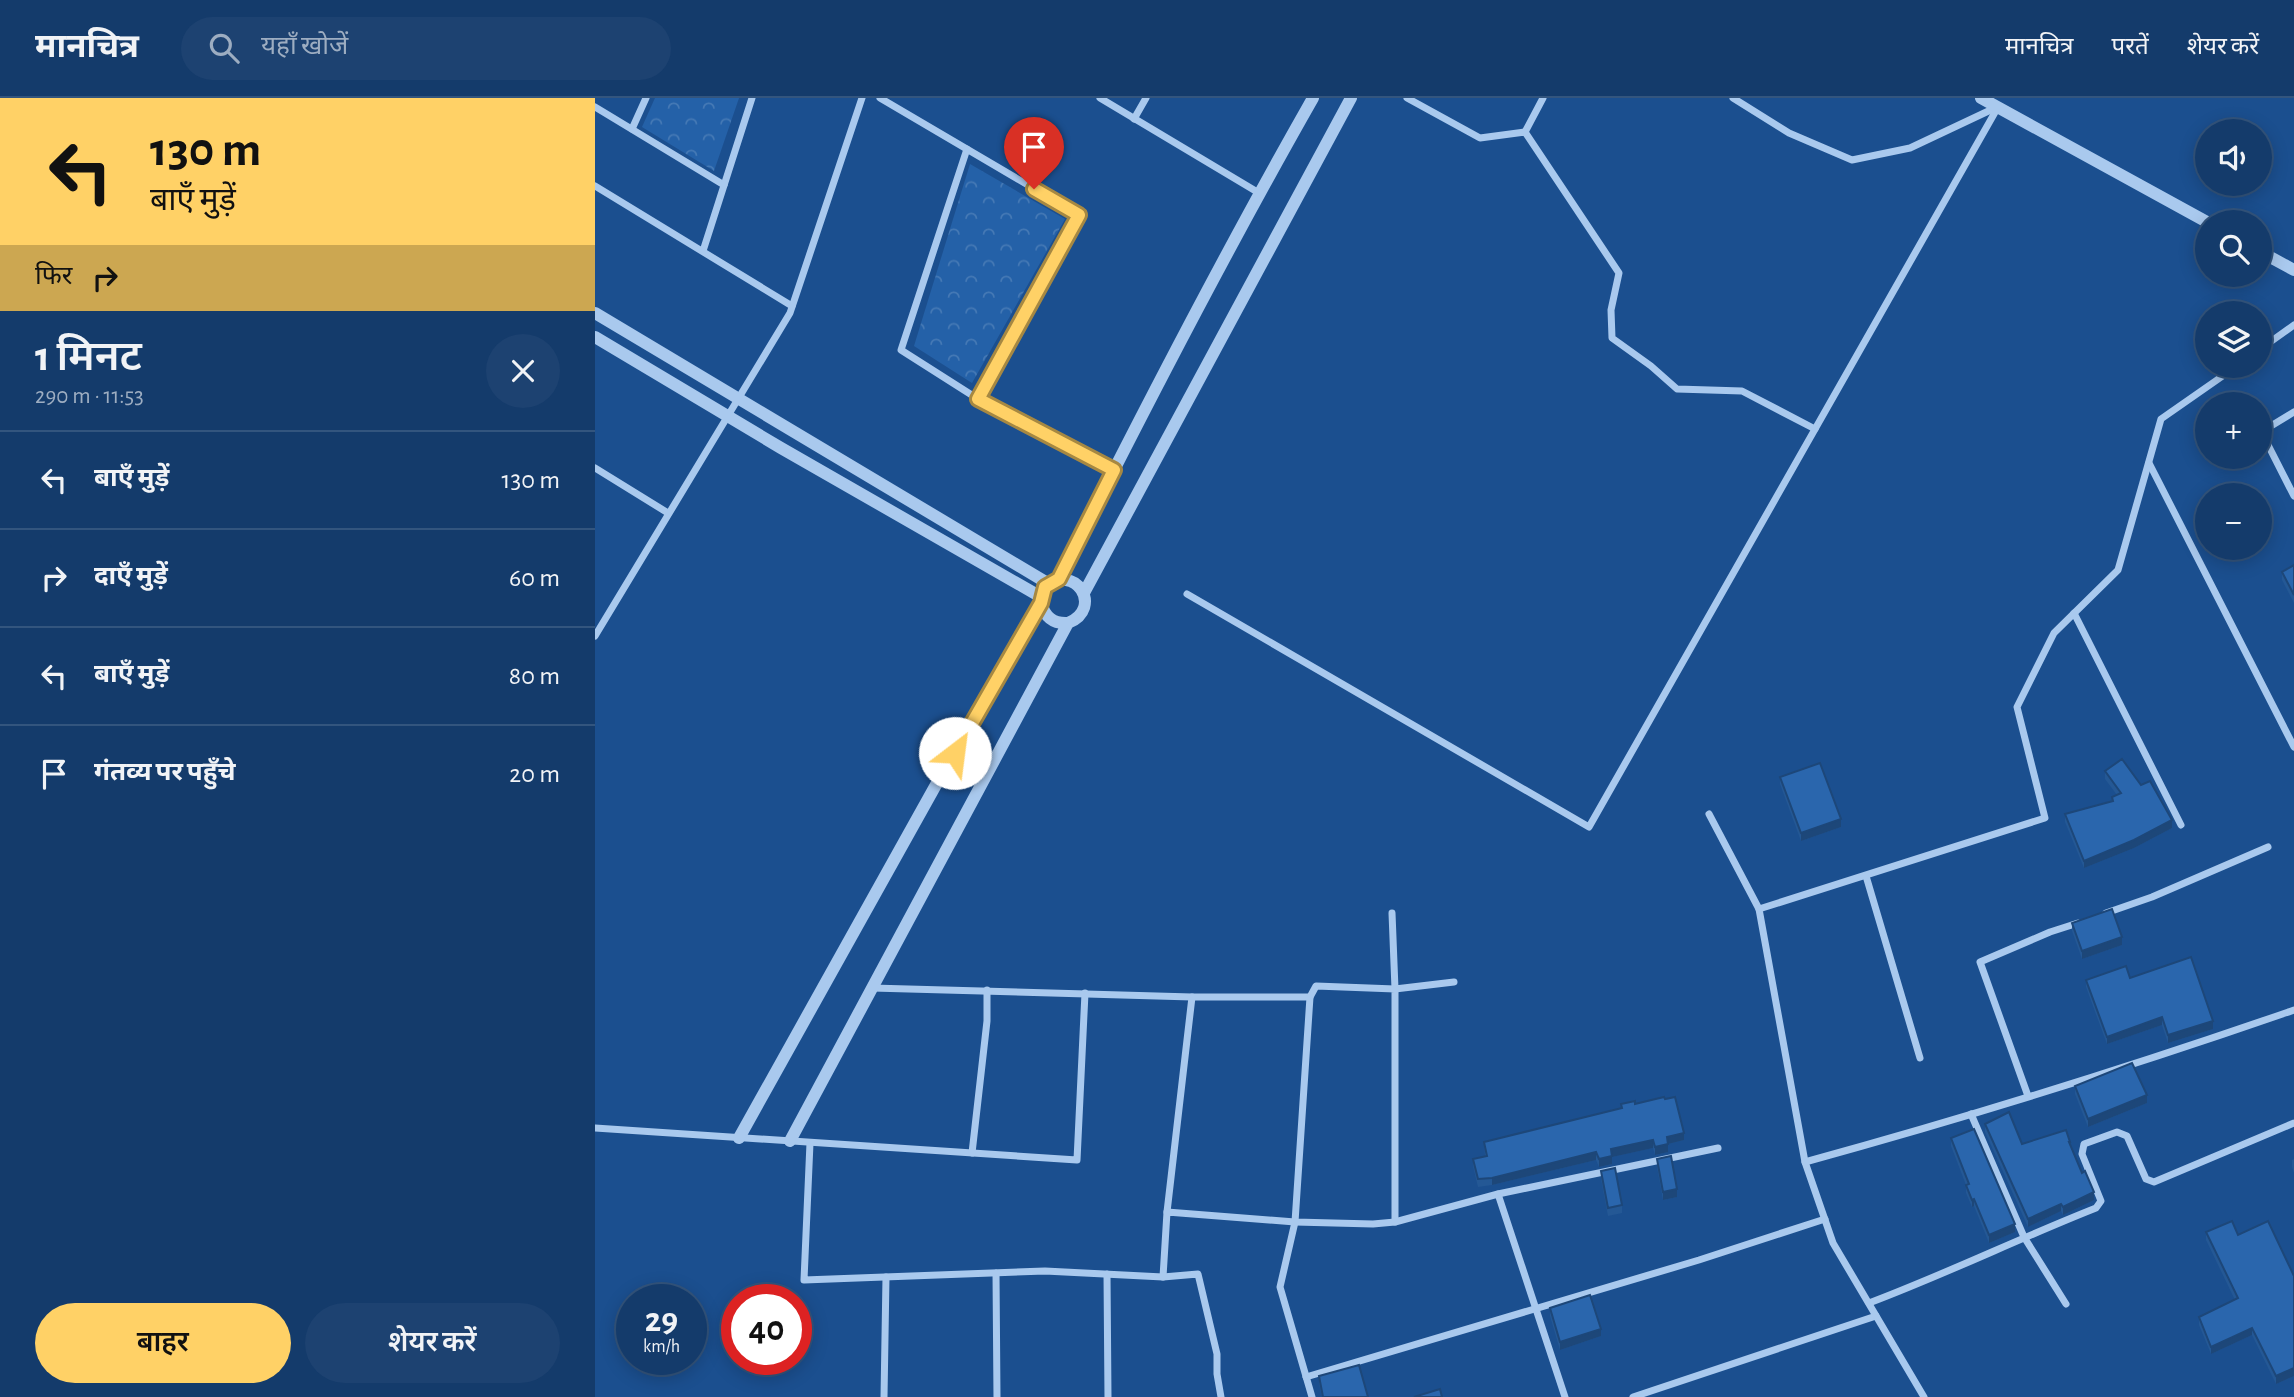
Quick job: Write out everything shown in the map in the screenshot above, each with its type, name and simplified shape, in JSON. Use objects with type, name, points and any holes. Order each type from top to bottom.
[{"type":"street","points":[[632,129],[646,98]]},
{"type":"street","points":[[703,251],[752,98]]},
{"type":"street","points":[[595,636],[792,306],[862,98]]},
{"type":"street","points":[[880,98],[1079,215],[978,399]]},
{"type":"street","points":[[1100,98],[1259,193]]},
{"type":"street","points":[[1135,118],[1146,98]]},
{"type":"street","points":[[739,1138],[942,774],[1041,600],[1054,582],[1259,193],[1313,98]]},
{"type":"street","points":[[595,337],[1041,600],[1047,617],[1060,623],[1068,623],[1075,620],[1084,608],[1084,593],[1351,98]]},
{"type":"street","points":[[1407,98],[1480,138],[1525,132]]},
{"type":"street","points":[[1525,132],[1543,98]]},
{"type":"street","points":[[1733,98],[1789,133],[1852,160],[1910,148],[1998,107]]},
{"type":"street","points":[[1982,98],[2195,215]]},
{"type":"street","points":[[595,107],[724,185]]},
{"type":"street","points":[[1187,594],[1589,827],[1998,107]]},
{"type":"street","points":[[1525,132],[1619,273],[1611,310],[1612,338],[1677,389],[1742,391],[1815,429]]},
{"type":"street","points":[[967,149],[901,350],[978,399],[1114,470]]},
{"type":"street","points":[[595,186],[792,306]]},
{"type":"street","points":[[2272,258],[2294,270]]},
{"type":"street","points":[[595,313],[737,399],[1054,582],[1074,582],[1084,593]]},
{"type":"street","points":[[2272,341],[2294,325]]},
{"type":"street","points":[[1759,909],[2045,818],[2017,707],[2054,633],[2118,570],[2161,419],[2220,378]]},
{"type":"street","points":[[2294,412],[2266,429],[2264,437],[2294,496]]},
{"type":"street","points":[[2148,462],[2294,747]]},
{"type":"street","points":[[595,480],[598,470],[669,513]]},
{"type":"street","points":[[2074,613],[2182,825]]},
{"type":"street","points":[[790,1141],[1068,623]]},
{"type":"street","points":[[1709,814],[1759,909],[1805,1162],[1833,1243],[1924,1397]]},
{"type":"street","points":[[2101,915],[2153,898],[2268,847]]},
{"type":"street","points":[[1866,876],[1920,1058]]},
{"type":"street","points":[[1392,913],[1395,989],[1395,1222]]},
{"type":"street","points":[[2028,1096],[1980,962],[2050,932],[2089,919]]},
{"type":"street","points":[[1312,1397],[1280,1287],[1295,1222],[1310,997],[1316,986],[1395,989],[1454,982]]},
{"type":"street","points":[[871,988],[1192,998],[1310,997]]},
{"type":"street","points":[[972,1153],[987,1021],[987,990]]},
{"type":"street","points":[[595,1128],[1077,1160],[1085,993]]},
{"type":"street","points":[[1163,1277],[1167,1212],[1192,998]]},
{"type":"street","points":[[1805,1162],[2172,1052],[2294,1010]]},
{"type":"street","points":[[1971,1114],[2024,1237],[2066,1304]]},
{"type":"street","points":[[1869,1303],[2096,1208],[2101,1201],[2082,1154],[2084,1144],[2117,1132],[2127,1136],[2145,1179],[2154,1182],[2294,1123]]},
{"type":"street","points":[[810,1143],[804,1280],[1045,1271],[1163,1277],[1198,1274],[1217,1354],[1221,1397]]},
{"type":"street","points":[[1167,1212],[1295,1222],[1395,1222],[1498,1194],[1719,1148]]},
{"type":"street","points":[[1498,1194],[1534,1310],[1565,1397]]},
{"type":"street","points":[[1306,1377],[1699,1260],[1825,1219]]},
{"type":"street","points":[[996,1273],[997,1397]]},
{"type":"street","points":[[1107,1274],[1108,1397]]},
{"type":"street","points":[[884,1397],[885,1277]]},
{"type":"street","points":[[1633,1397],[1877,1316]]},
{"type":"green space","points":[[655,98],[739,98],[714,171],[642,127]]},
{"type":"green space","points":[[970,164],[1065,219],[972,383],[914,346]]},
{"type":"building","points":[[2294,565],[2294,595],[2282,572]]},
{"type":"building","points":[[2122,759],[2141,785],[2150,781],[2172,820],[2084,861],[2065,814],[2113,801],[2112,797],[2121,793],[2105,771]]},
{"type":"building","points":[[1820,763],[1841,819],[1801,833],[1780,777]]},
{"type":"building","points":[[2112,909],[2122,937],[2082,951],[2072,923]]},
{"type":"building","points":[[2191,957],[2213,1021],[2168,1035],[2162,1017],[2107,1037],[2086,980],[2126,966],[2130,978]]},
{"type":"building","points":[[2132,1063],[2147,1095],[2088,1119],[2075,1086]]},
{"type":"building","points":[[1675,1097],[1684,1133],[1667,1137],[1668,1144],[1655,1147],[1653,1140],[1611,1149],[1612,1156],[1599,1159],[1596,1152],[1492,1178],[1478,1179],[1473,1159],[1487,1156],[1484,1142],[1622,1108],[1621,1104],[1635,1101],[1635,1104]]},
{"type":"building","points":[[2009,1112],[2022,1144],[2066,1130],[2082,1173],[2085,1171],[2094,1192],[2063,1207],[2061,1204],[2028,1219],[1985,1124]]},
{"type":"building","points":[[1974,1129],[2015,1224],[1989,1235],[1966,1185],[1969,1184],[1951,1138]]},
{"type":"building","points":[[1671,1156],[1677,1189],[1663,1192],[1657,1159]]},
{"type":"building","points":[[1615,1168],[1622,1205],[1608,1208],[1601,1171]]},
{"type":"building","points":[[2232,1221],[2238,1235],[2268,1221],[2294,1276],[2294,1368],[2276,1376],[2252,1328],[2211,1347],[2199,1317],[2238,1298],[2206,1232]]},
{"type":"building","points":[[1590,1295],[1601,1329],[1560,1342],[1550,1308]]},
{"type":"building","points":[[1359,1365],[1368,1397],[1323,1397],[1319,1376]]},
{"type":"building","points":[[1440,1389],[1442,1397],[1414,1397]]},
{"type":"route","points":[[955,753],[1041,603],[1045,587],[1059,579],[1114,470],[978,399],[1079,215],[1034,189]]}]
